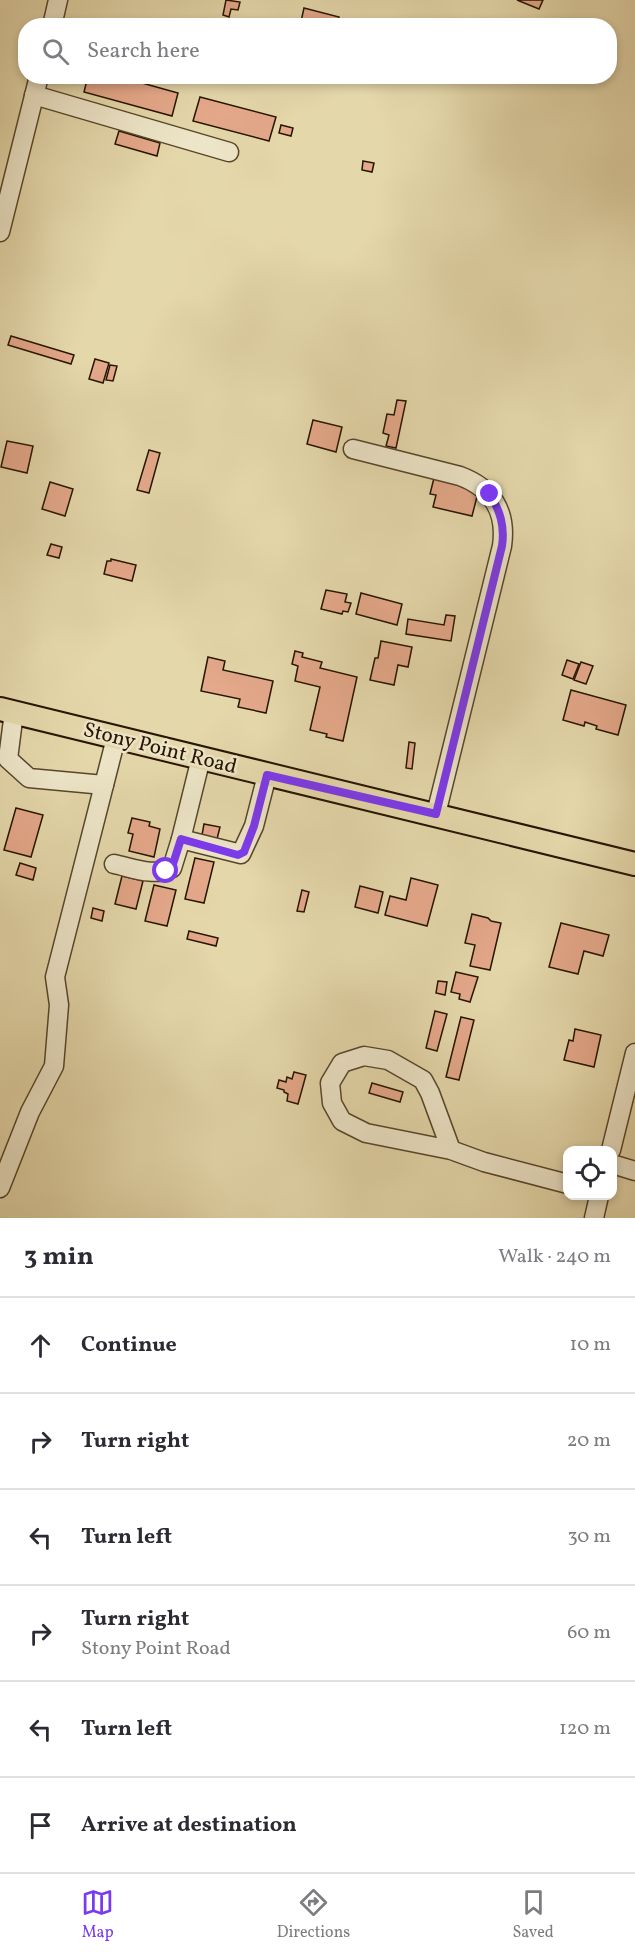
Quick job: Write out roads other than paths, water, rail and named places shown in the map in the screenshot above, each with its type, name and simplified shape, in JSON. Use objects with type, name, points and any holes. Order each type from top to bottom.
[{"type":"main road","name":"Stony Point Road","points":[[7,711],[635,864]]},
{"type":"street","points":[[53,18],[58,0]]},
{"type":"street","points":[[0,232],[37,84]]},
{"type":"street","points":[[34,95],[229,152]]},
{"type":"street","points":[[353,448],[475,481],[490,494],[501,517],[502,546],[436,814]]},
{"type":"street","points":[[7,711],[8,759],[29,778],[104,785]]},
{"type":"street","points":[[0,1188],[30,1112],[54,1066],[59,1005],[56,977],[116,738]]},
{"type":"street","points":[[114,864],[144,871],[166,871],[172,867],[201,758]]},
{"type":"street","points":[[181,839],[241,854],[254,826],[267,775]]},
{"type":"street","points":[[612,1146],[635,1053]]},
{"type":"street","points":[[451,1150],[423,1080],[388,1060],[364,1056],[342,1064],[330,1083],[332,1102],[342,1121],[366,1133],[451,1150],[484,1162],[563,1183]]},
{"type":"street","points":[[617,1166],[635,1171]]},
{"type":"street","points":[[594,1218],[598,1200]]}]
